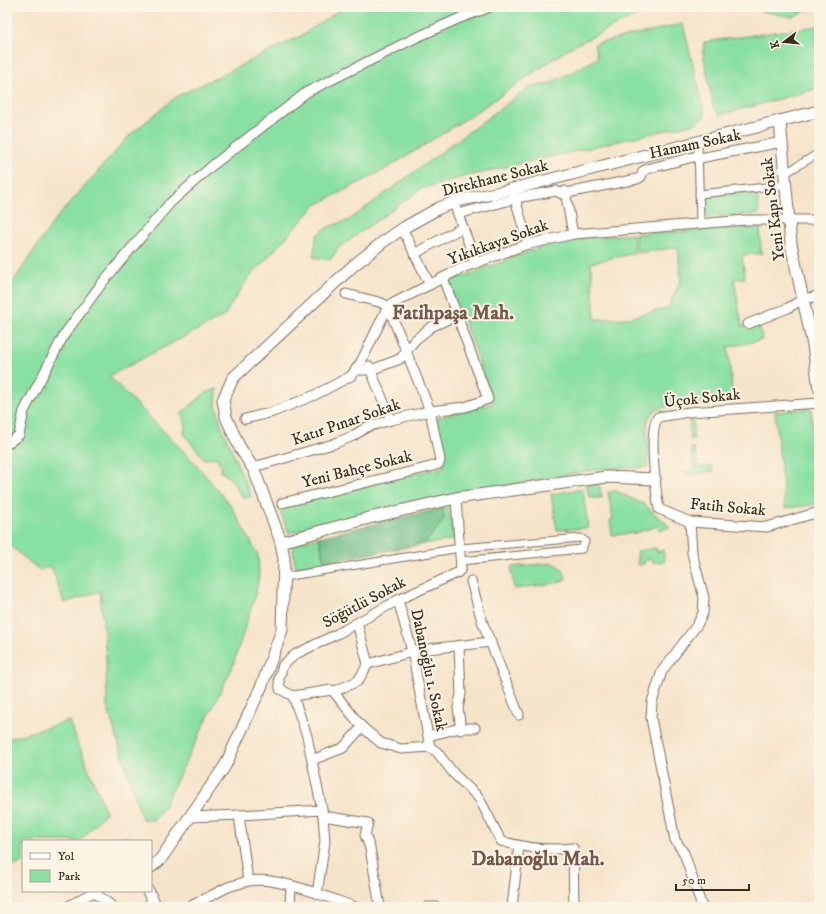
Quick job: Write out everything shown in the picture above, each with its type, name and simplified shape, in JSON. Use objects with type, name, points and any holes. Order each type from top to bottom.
[{"type":"street","points":[[7,444],[19,435],[24,411],[64,335],[102,283],[170,202],[213,164],[307,92],[413,39],[460,18],[490,7]]},
{"type":"street","name":"Direkhane Sokak","points":[[152,867],[160,860],[225,766],[262,685],[282,630],[284,577],[281,542],[254,470],[239,446],[226,417],[223,400],[233,378],[354,266],[405,227],[439,208],[460,200],[501,192],[819,112]]},
{"type":"street","name":"Yeni Kapı Sokak","points":[[780,121],[792,244],[813,345],[819,383]]},
{"type":"street","name":"Hamam Sokak","points":[[463,227],[457,212],[515,197],[556,191],[559,194],[637,180],[641,177],[643,170],[697,156],[700,158],[782,142]]},
{"type":"street","points":[[698,143],[697,156],[700,223]]},
{"type":"street","points":[[699,194],[785,179],[819,153]]},
{"type":"street","points":[[565,192],[573,234]]},
{"type":"street","points":[[515,197],[528,244]]},
{"type":"street","name":"Yıkıkkaya Sokak","points":[[388,306],[462,268],[528,244],[573,234],[746,220],[819,220]]},
{"type":"street","points":[[414,254],[463,227],[476,264]]},
{"type":"street","points":[[405,234],[430,285]]},
{"type":"street","points":[[356,370],[371,370],[400,359],[415,340],[431,328],[457,315],[443,278]]},
{"type":"street","points":[[346,294],[379,302],[388,306],[407,350],[430,411]]},
{"type":"street","points":[[748,324],[788,308],[803,300],[819,296]]},
{"type":"street","points":[[245,419],[273,412],[315,395],[351,376],[364,355],[388,306]]},
{"type":"street","name":"Katır Pınar Sokak","points":[[260,465],[333,444],[353,436],[367,427],[391,420],[430,411],[465,406],[488,399],[457,315]]},
{"type":"street","points":[[364,355],[391,420]]},
{"type":"street","name":"Üçok Sokak","points":[[659,509],[655,479],[654,421],[658,417],[689,412],[819,403]]},
{"type":"street","name":"Yeni Bahçe Sokak","points":[[282,503],[439,464],[439,453],[430,411]]},
{"type":"street","points":[[281,542],[369,518],[456,498],[606,477],[655,479]]},
{"type":"street","points":[[284,577],[460,548],[581,538],[585,541],[582,549],[461,565],[460,548],[456,498]]},
{"type":"street","name":"Fatih Sokak","points":[[659,509],[690,522],[767,527],[819,512]]},
{"type":"street","points":[[690,522],[692,553],[704,598],[703,613],[697,625],[662,671],[652,702],[651,718],[675,840],[684,853],[702,907]]},
{"type":"street","name":"Söğütlü Sokak","points":[[293,696],[280,689],[279,679],[283,665],[296,654],[398,600],[457,573],[461,565]]},
{"type":"street","points":[[471,581],[482,621],[519,715]]},
{"type":"street","name":"Dabanoğlu 1. Sokak","points":[[398,600],[412,651],[430,747]]},
{"type":"street","points":[[357,623],[368,664]]},
{"type":"street","points":[[317,894],[325,842],[323,813],[308,736],[293,696],[325,690],[335,692],[358,681],[368,664],[412,651],[491,642]]},
{"type":"street","points":[[459,646],[461,694],[458,708],[460,729]]},
{"type":"street","points":[[335,692],[362,727],[381,743],[390,747],[408,749],[430,747],[437,752],[454,774],[478,798],[501,841],[519,846],[551,850],[573,848],[574,907]]},
{"type":"street","points":[[312,760],[344,748],[362,727]]},
{"type":"street","points":[[428,736],[460,729],[475,728]]},
{"type":"street","points":[[190,817],[323,813],[368,823],[365,835],[370,848],[380,907]]},
{"type":"street","points":[[239,815],[248,881]]},
{"type":"street","points":[[512,907],[519,846]]},
{"type":"street","points":[[189,907],[228,887],[259,879],[291,886],[355,907]]},
{"type":"street","points":[[290,907],[291,886]]},
{"type":"street","points":[[67,907],[92,892]]},
{"type":"street","points":[[95,892],[113,907]]},
{"type":"street","points":[[148,892],[156,907]]},
{"type":"street","points":[[427,907],[436,907]]},
{"type":"green space","points":[[344,7],[654,7],[571,47],[472,115],[386,169],[316,205],[246,281],[224,316],[109,376],[193,461],[231,506],[258,555],[259,574],[256,593],[232,668],[163,808],[153,820],[142,819],[107,706],[106,657],[100,591],[64,603],[51,566],[39,570],[7,543],[7,291],[54,221],[131,134],[176,97],[301,36]]},
{"type":"green space","points":[[741,7],[815,7],[792,17]]},
{"type":"green space","points":[[683,24],[705,115],[696,123],[459,178],[421,189],[340,247],[330,260],[313,257],[317,235],[328,227],[349,220],[531,86],[549,84],[598,58],[594,44]]},
{"type":"green space","points":[[819,26],[819,88],[720,115],[713,106],[703,52],[704,42]]},
{"type":"green space","points":[[757,191],[759,214],[703,217],[700,197]]},
{"type":"green space","points":[[760,227],[761,254],[742,255],[745,278],[734,279],[742,326],[759,323],[762,340],[728,347],[733,401],[665,407],[656,410],[650,416],[647,423],[647,467],[599,469],[454,495],[289,533],[278,507],[444,467],[437,418],[493,403],[473,345],[448,282],[560,240],[633,234],[635,253],[591,263],[595,319],[627,318],[668,308],[681,280],[678,247],[637,253],[635,234]]},
{"type":"green space","points":[[217,389],[216,405],[221,425],[251,496],[243,499],[231,479],[220,471],[222,467],[216,457],[204,459],[184,434],[186,425],[181,414],[205,393]]},
{"type":"green space","points":[[811,408],[819,504],[785,508],[775,412]]},
{"type":"green space","points":[[689,420],[693,420],[694,439],[690,440]]},
{"type":"green space","points":[[691,448],[695,448],[698,467],[712,466],[713,471],[686,475],[686,471],[694,469]]},
{"type":"green space","points":[[599,483],[602,498],[589,498],[587,485]]},
{"type":"green space","points":[[583,489],[588,528],[557,530],[551,494]]},
{"type":"green space","points":[[616,491],[645,505],[670,527],[659,530],[658,526],[635,533],[612,535],[610,520],[613,519],[608,492]]},
{"type":"green space","points":[[448,507],[454,540],[424,544],[444,520],[443,508]]},
{"type":"green space","points":[[443,508],[444,520],[424,544],[324,562],[319,537]]},
{"type":"green space","points":[[319,537],[324,562],[296,568],[292,544]]},
{"type":"green space","points":[[656,548],[657,552],[663,550],[665,561],[653,563],[652,559],[644,561],[644,564],[638,565],[637,551]]},
{"type":"green space","points":[[552,563],[562,569],[566,579],[556,583],[514,589],[511,567]]},
{"type":"green space","points":[[69,721],[106,812],[81,840],[22,840],[22,863],[10,867],[7,871],[7,739]]},
{"type":"district","name":"Fatihpaşa Mah.","points":[[453,313]]},
{"type":"district","name":"Dabanoğlu Mah.","points":[[538,859]]}]
